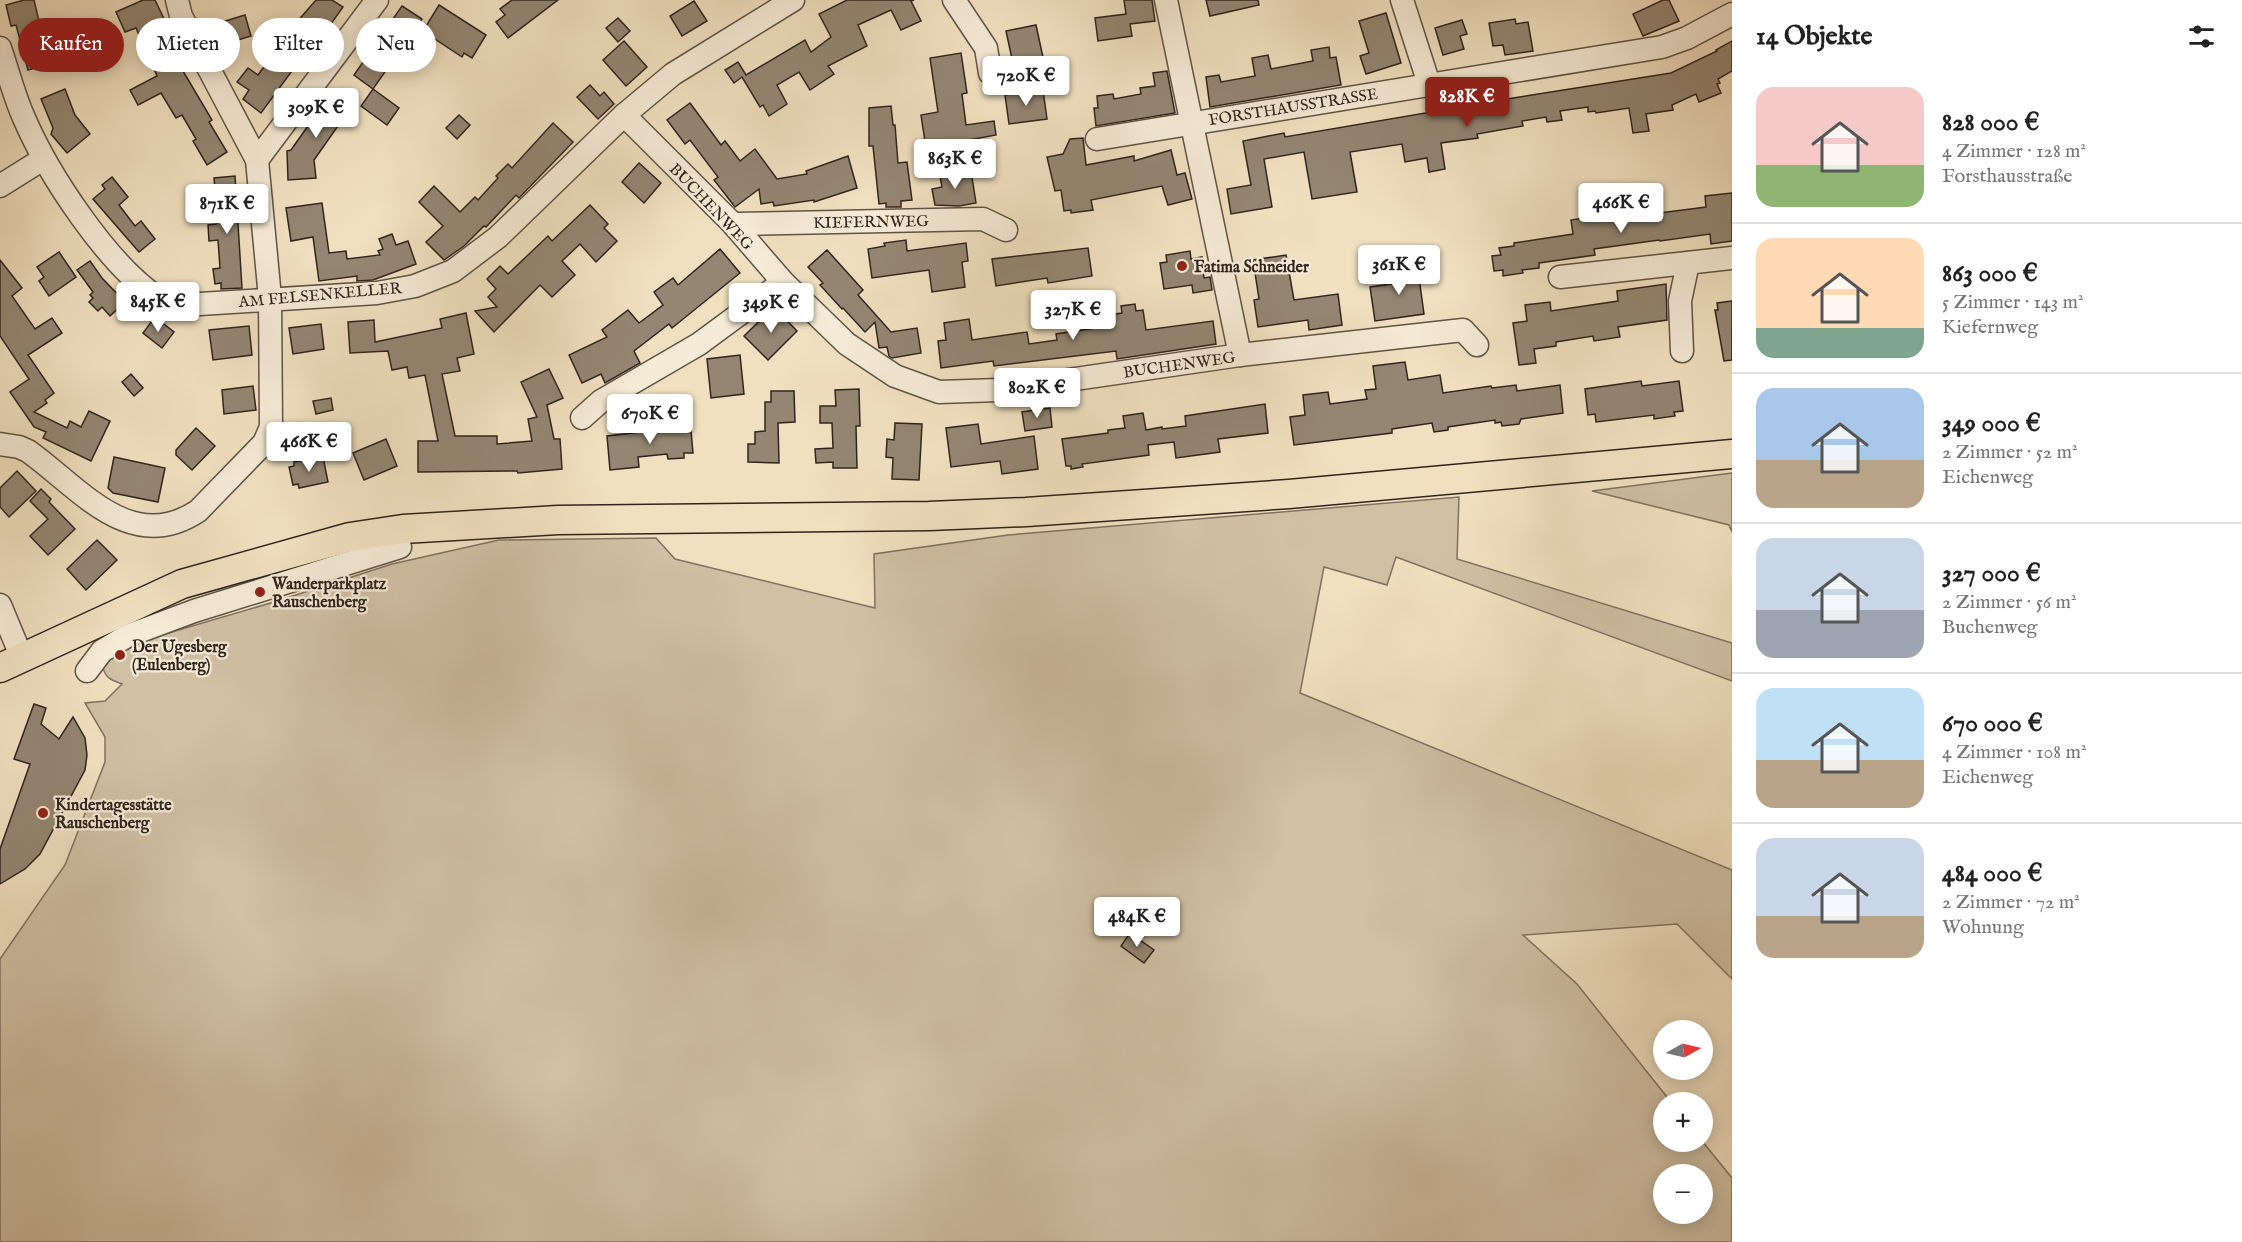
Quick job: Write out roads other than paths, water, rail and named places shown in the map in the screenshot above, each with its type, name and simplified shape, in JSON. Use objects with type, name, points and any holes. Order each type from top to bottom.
[{"type":"main road","points":[[11,663],[182,584],[350,537],[403,529],[558,520],[929,516],[1026,512],[1289,495],[1732,454]]},
{"type":"street","points":[[0,444],[28,451],[98,507],[118,519],[150,526],[185,520],[198,511],[264,443],[271,427],[270,298],[257,160],[181,16],[177,0]]},
{"type":"street","points":[[257,160],[376,0]]},
{"type":"street","name":"AM FELSENKELLER","points":[[0,48],[23,117],[44,159],[101,243],[132,277],[159,298],[184,305],[377,292],[415,286],[453,271],[498,237],[624,115],[673,74],[793,0]]},
{"type":"street","points":[[954,0],[986,48],[990,73]]},
{"type":"street","points":[[1166,0],[1240,355]]},
{"type":"street","points":[[1402,0],[1429,84]]},
{"type":"street","name":"FORSTHAUSSTRASSE","points":[[1097,139],[1662,47],[1687,38],[1732,14]]},
{"type":"street","name":"BUCHENWEG","points":[[624,115],[733,224],[783,282],[857,350],[895,376],[939,392],[999,390],[1240,355],[1463,330],[1477,345]]},
{"type":"street","points":[[0,186],[44,159]]},
{"type":"street","name":"KIEFERNWEG","points":[[733,224],[983,219],[1006,230]]},
{"type":"street","points":[[1560,277],[1732,258]]},
{"type":"street","points":[[1682,351],[1680,301],[1688,263]]},
{"type":"street","points":[[582,418],[601,401],[699,344],[783,282]]},
{"type":"street","points":[[87,671],[102,651],[114,641],[194,611],[400,547]]},
{"type":"street","points":[[182,584],[194,611]]},
{"type":"street","points":[[0,605],[11,663]]},
{"type":"place","name":"Fatima Schneider","points":[[1182,266]]},
{"type":"place","name":"Wanderparkplatz Rauschenberg","points":[[260,592]]},
{"type":"place","name":"Der Ugesberg (Eulenberg)","points":[[120,655]]},
{"type":"place","name":"Kindertagesstätte Rauschenberg","points":[[43,813]]}]
